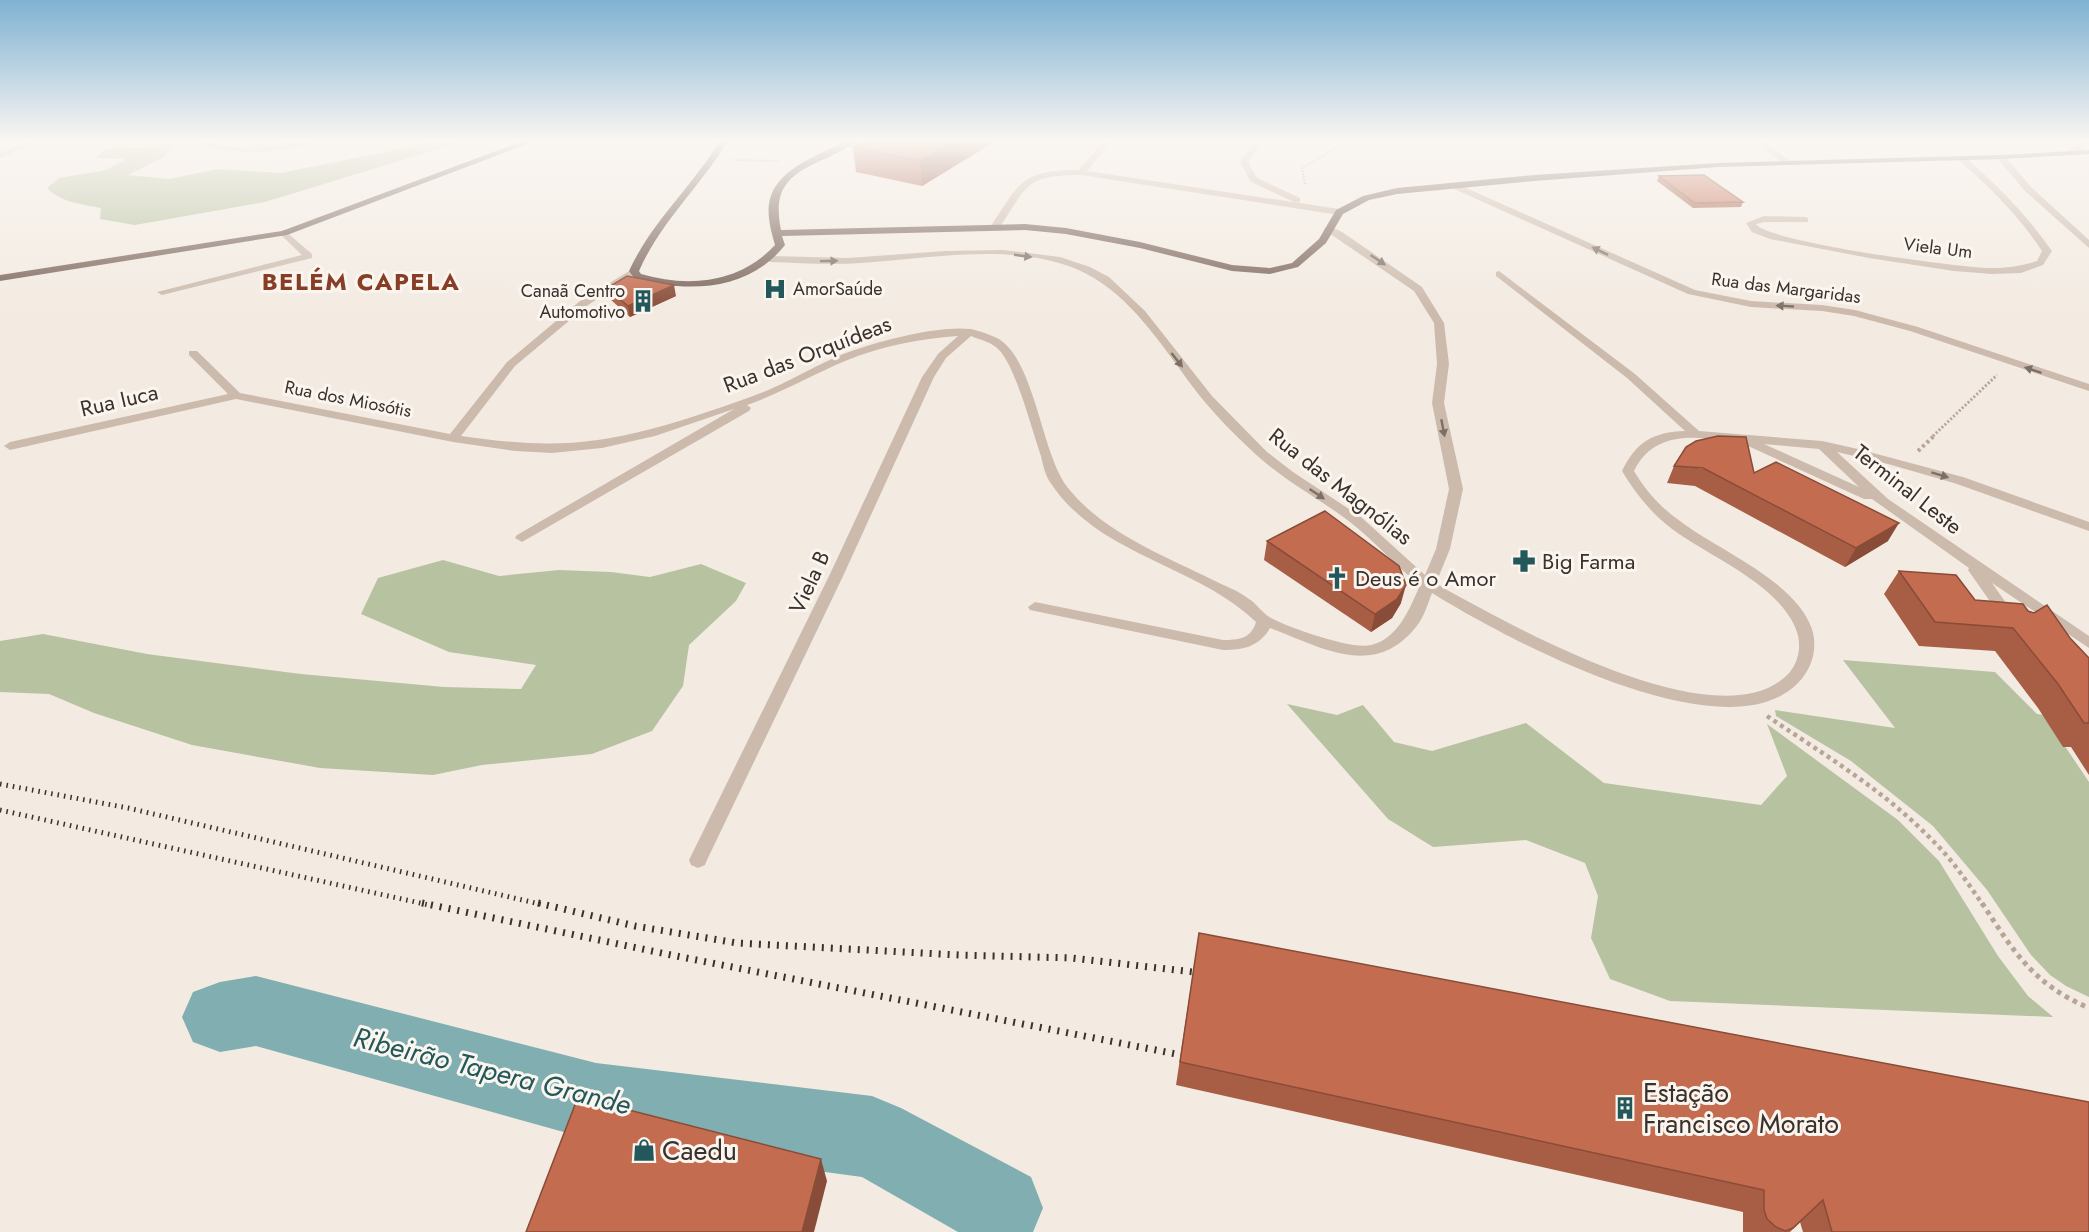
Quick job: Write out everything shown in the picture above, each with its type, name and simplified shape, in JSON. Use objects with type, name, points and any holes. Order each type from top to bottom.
[{"type":"main road","points":[[0,278],[284,233],[382,196]]},
{"type":"main road","points":[[685,196],[641,251],[633,271],[637,276],[646,280],[695,285],[740,274],[770,260],[780,245],[774,196]]},
{"type":"main road","points":[[777,233],[996,226],[1066,231],[1140,245],[1232,268],[1270,271],[1295,265],[1323,241],[1339,212],[1373,196]]},
{"type":"street","points":[[996,226],[1015,196]]},
{"type":"street","points":[[1239,196],[1339,212]]},
{"type":"street","points":[[1288,196],[1310,207]]},
{"type":"street","name":"Rua das Margaridas","points":[[1478,196],[1692,292],[1716,299],[1750,304],[1822,308],[1855,313],[1914,329],[2089,388]]},
{"type":"street","name":"Viela Um","points":[[1805,220],[1764,219],[1751,223],[1755,230],[1773,237],[1944,268],[1998,271],[2025,268],[2040,262],[2047,251],[2032,227],[2003,196]]},
{"type":"street","points":[[2036,196],[2089,246]]},
{"type":"street","points":[[1329,230],[1339,234],[1418,289],[1439,323],[1443,364],[1438,403],[1456,489],[1443,549],[1429,585]]},
{"type":"street","points":[[162,292],[309,256],[284,233]]},
{"type":"street","name":"Rua das Magnólias","points":[[770,260],[835,261],[985,252],[1043,258],[1090,270],[1102,277],[1137,308],[1223,415],[1284,473],[1355,520],[1429,585],[1561,657],[1618,680],[1704,699],[1754,699],[1778,690],[1795,679],[1805,663],[1808,643],[1792,606],[1772,588],[1676,525],[1652,505],[1628,471],[1636,452],[1653,440],[1670,436],[1697,435]]},
{"type":"street","points":[[453,438],[511,364],[584,303],[633,271]]},
{"type":"street","points":[[1499,274],[1631,376],[1697,435],[1822,445],[1904,465],[2000,493],[2089,527]]},
{"type":"street","name":"Rua das Orquídeas","points":[[453,438],[515,447],[552,449],[602,444],[655,432],[771,393],[841,359],[885,344],[920,336],[969,332],[994,341],[1005,349],[1018,373],[1054,480],[1078,509],[1120,539],[1244,602],[1264,621],[1348,651],[1371,651],[1389,644],[1413,620],[1429,585]]},
{"type":"street","name":"Viela B","points":[[698,860],[837,574],[928,377],[942,356],[969,332]]},
{"type":"street","points":[[193,353],[236,396]]},
{"type":"street","points":[[522,538],[771,393]]},
{"type":"street","name":"Rua dos Miosótis","points":[[236,396],[453,438]]},
{"type":"street","name":"Rua Iuca","points":[[10,446],[236,396]]},
{"type":"street","points":[[1743,438],[1883,502]]},
{"type":"street","name":"Terminal Leste","points":[[1822,445],[1883,502],[2085,649]]},
{"type":"street","name":"Terminal Leste","points":[[1969,563],[2017,629]]},
{"type":"street","points":[[1035,607],[1223,645],[1242,645],[1255,640],[1262,631],[1264,621]]},
{"type":"path","points":[[1308,196],[1310,207]]},
{"type":"path","points":[[1904,465],[1947,420],[2010,362]]},
{"type":"path","points":[[1744,700],[1835,762],[1932,839],[1955,864],[2032,973],[2049,989],[2089,1008]]},
{"type":"green space","points":[[283,196],[265,202],[135,225],[100,219],[101,208],[59,197]]},
{"type":"green space","points":[[443,560],[499,576],[559,570],[611,572],[650,577],[701,564],[746,583],[736,601],[689,645],[683,686],[652,731],[592,754],[482,765],[433,775],[320,768],[192,745],[94,713],[49,694],[0,692],[0,641],[43,634],[147,654],[301,674],[444,687],[521,689],[536,665],[449,652],[361,614],[378,578]]},
{"type":"green space","points":[[1843,660],[1995,672],[2037,714],[2044,715],[2089,782],[2089,997],[2050,975],[2031,955],[1987,890],[1933,826],[1851,761],[1776,716],[1775,710],[1895,728]]},
{"type":"green space","points":[[1287,704],[1337,715],[1363,705],[1394,742],[1432,751],[1526,723],[1604,783],[1761,805],[1787,776],[1767,724],[1898,820],[1939,861],[1998,956],[2028,996],[2053,1017],[1670,1001],[1610,979],[1591,938],[1598,896],[1585,863],[1526,840],[1433,847],[1388,819]]},
{"type":"building","points":[[1686,196],[1735,196],[1743,202],[1695,203]]},
{"type":"building","points":[[627,276],[674,285],[628,306],[607,288]]},
{"type":"building","points":[[1718,436],[1746,437],[1754,473],[1776,462],[1899,523],[1856,548],[1703,468],[1674,466],[1686,447],[1696,441]]},
{"type":"building","points":[[1325,511],[1399,566],[1406,585],[1397,599],[1375,614],[1267,541]]},
{"type":"building","points":[[1899,571],[1956,575],[1975,600],[2023,604],[2028,611],[2034,613],[2047,605],[2070,638],[2089,658],[2089,723],[2084,723],[2058,684],[2013,628],[1935,622]]},
{"type":"building","name":"Estação Francisco Morato","points":[[1199,933],[2089,1102],[2089,1232],[1832,1232],[1823,1200],[1793,1228],[1785,1231],[1767,1219],[1764,1210],[1764,1190],[1180,1062]]},
{"type":"building","name":"Caedu","points":[[578,1097],[821,1159],[802,1232],[526,1232]]},
{"type":"waterway","name":"Ribeirão Tapera Grande","points":[[220,1017],[256,1011],[596,1102],[872,1137],[1000,1208]]},
{"type":"railway","points":[[0,784],[128,808],[544,905]]},
{"type":"railway","points":[[0,810],[429,905]]},
{"type":"railway","points":[[422,903],[671,955],[1181,1055]]},
{"type":"railway","points":[[538,903],[635,926],[737,943],[959,955],[1072,958],[1193,972]]},
{"type":"place","name":"AmorSaúde","points":[[775,289]]},
{"type":"place","name":"Canaã Centro Automotivo","points":[[643,301]]},
{"type":"place","name":"Big Farma","points":[[1524,561]]},
{"type":"place","name":"Deus é o Amor","points":[[1337,578]]},
{"type":"place","name":"Estação Francisco Morato","points":[[1625,1108]]},
{"type":"place","name":"Caedu","points":[[644,1150]]},
{"type":"district","name":"BELÉM CAPELA","points":[[361,281]]}]
